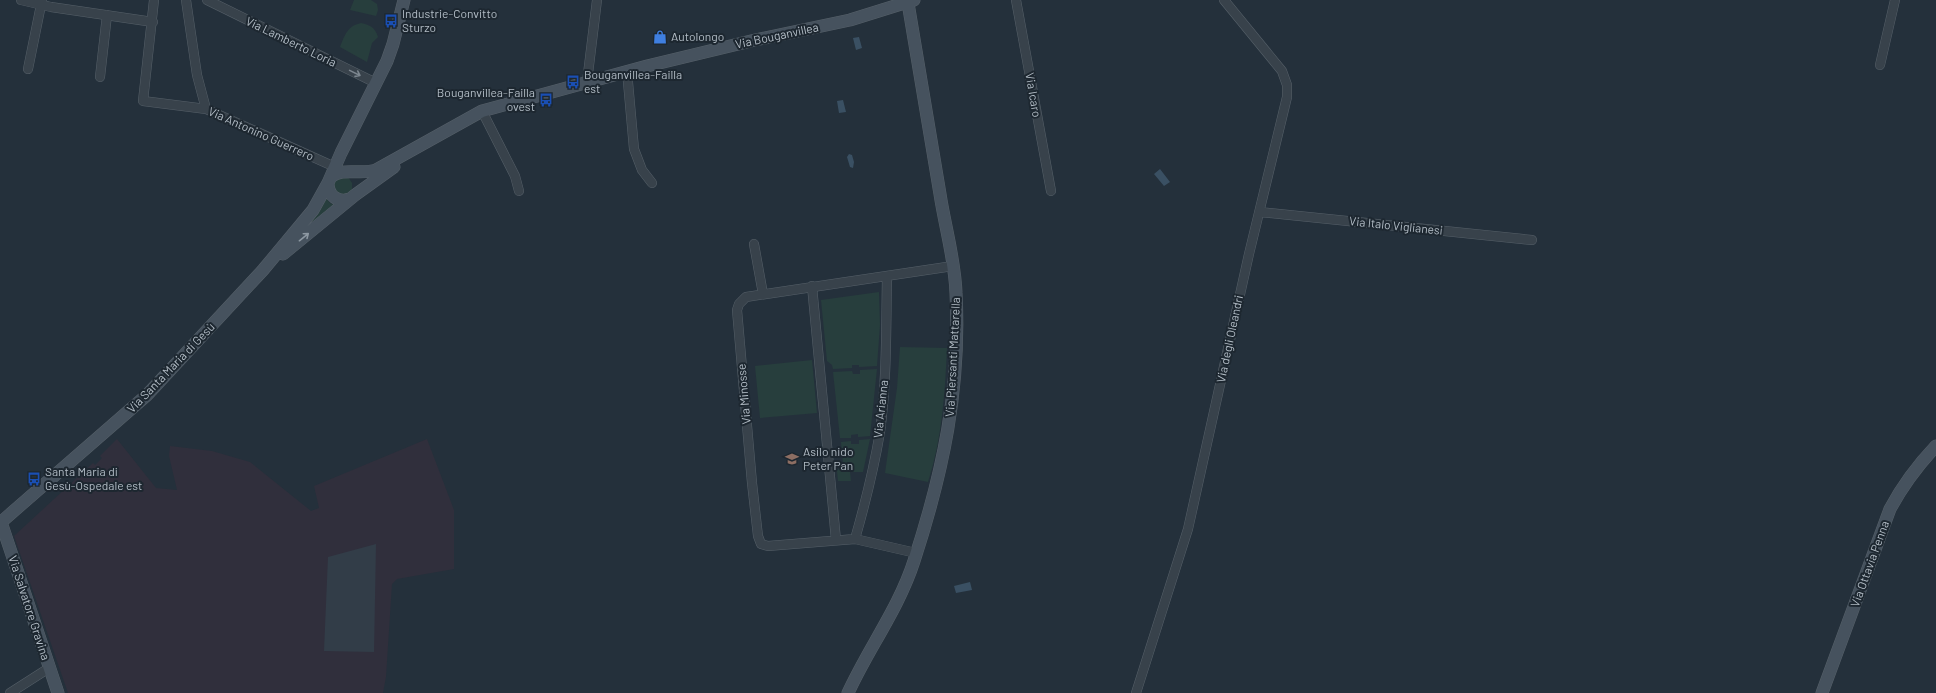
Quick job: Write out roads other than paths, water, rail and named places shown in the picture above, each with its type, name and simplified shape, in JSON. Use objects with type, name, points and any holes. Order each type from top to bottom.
[{"type":"main road","points":[[263,270],[313,210],[331,176],[393,44],[404,0]]},
{"type":"main road","name":"Via Bouganvillea","points":[[414,150],[482,111],[626,71],[755,40],[850,20],[911,1]]},
{"type":"main road","name":"Via Piersanti Mattarella","points":[[857,672],[891,612],[914,562],[935,493],[951,418],[956,292],[911,1]]},
{"type":"main road","points":[[331,176],[330,193],[334,198],[343,201],[352,197],[358,184],[352,174],[347,157],[356,125]]},
{"type":"main road","points":[[331,176],[339,172],[352,174],[367,173],[376,170],[414,150]]},
{"type":"main road","points":[[263,270],[352,197],[380,178],[414,150]]},
{"type":"main road","name":"Via Santa Maria di Gesù","points":[[1,522],[147,395],[263,270]]},
{"type":"main road","name":"Via Ottavia Penna","points":[[1822,693],[1890,509],[1919,463],[1936,446]]},
{"type":"main road","name":"Via Salvatore Gravina","points":[[1,522],[58,693]]},
{"type":"main road","points":[[842,693],[857,672]]},
{"type":"main road","points":[[848,693],[857,672]]},
{"type":"street","points":[[21,0],[42,2],[107,15],[153,22]]},
{"type":"street","name":"Via Antonino Guerrero","points":[[154,0],[153,22],[143,101],[206,109],[331,176]]},
{"type":"street","points":[[186,0],[197,75],[206,109]]},
{"type":"street","name":"Via Lamberto Loria","points":[[207,0],[376,83]]},
{"type":"street","points":[[587,82],[596,0]]},
{"type":"street","name":"Via Icaro","points":[[1016,0],[1051,191]]},
{"type":"street","name":"Via degli Oleandri","points":[[1136,693],[1188,529],[1287,97],[1286,85],[1282,71],[1224,0]]},
{"type":"street","points":[[1880,65],[1895,0]]},
{"type":"street","points":[[28,69],[42,2]]},
{"type":"street","points":[[100,77],[107,15]]},
{"type":"street","points":[[626,71],[634,149],[642,170],[652,183]]},
{"type":"street","points":[[482,111],[515,176],[519,192]]},
{"type":"street","name":"Via Italo Viglianesi","points":[[1260,212],[1532,240]]},
{"type":"street","points":[[754,244],[763,294]]},
{"type":"street","name":"Via Minosse","points":[[916,554],[855,539],[768,546],[761,544],[759,541],[737,310],[743,299],[763,294],[952,266]]},
{"type":"street","name":"Via Arianna","points":[[855,539],[864,509],[880,431],[885,378],[887,276]]},
{"type":"street","points":[[812,286],[836,540]]},
{"type":"street","points":[[10,693],[49,668]]},
{"type":"water","points":[[859,37],[862,48],[856,50],[853,38]]},
{"type":"water","points":[[843,100],[846,112],[839,113],[837,101]]},
{"type":"water","points":[[849,154],[852,155],[854,162],[853,168],[850,167],[847,157]]},
{"type":"water","points":[[1160,169],[1170,182],[1164,186],[1154,174]]},
{"type":"water","points":[[970,582],[972,590],[956,593],[954,586]]},
{"type":"place","name":"Industrie-Convitto Sturzo","points":[[391,21]]},
{"type":"place","name":"Autolongo","points":[[660,37]]},
{"type":"place","name":"Bouganvillea-Failla est","points":[[573,82]]},
{"type":"place","name":"Bouganvillea-Failla ovest","points":[[546,100]]},
{"type":"place","name":"Asilo nido Peter Pan","points":[[792,459]]},
{"type":"place","name":"Santa Maria di Gesù-Ospedale est","points":[[34,479]]}]
